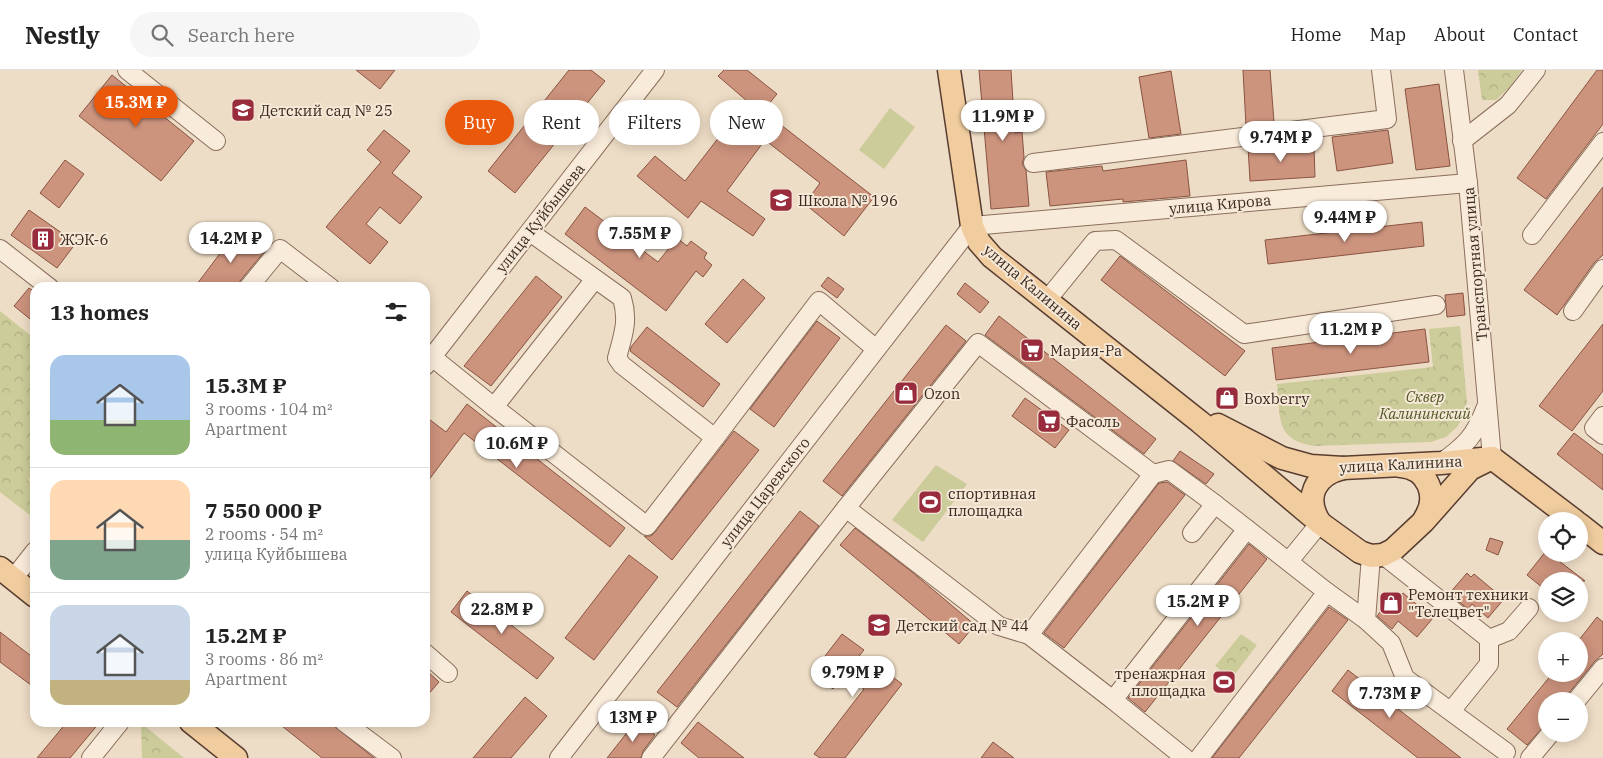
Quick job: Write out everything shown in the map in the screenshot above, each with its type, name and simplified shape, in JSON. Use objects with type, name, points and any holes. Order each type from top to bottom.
[{"type":"main road","name":"улица Калинина","points":[[949,70],[972,226],[980,242],[992,257],[1200,422],[1320,523],[1360,552],[1377,555],[1393,550],[1424,521],[1470,469],[1492,458]]},
{"type":"main road","name":"улица Калинина","points":[[1200,422],[1220,426],[1260,448],[1294,462],[1311,466],[1343,468],[1441,463],[1492,458]]},
{"type":"main road","points":[[1492,458],[1563,512]]},
{"type":"main road","points":[[1397,465],[1407,466],[1417,471],[1426,479],[1431,489],[1430,511],[1424,521]]},
{"type":"main road","points":[[1320,523],[1314,514],[1312,504],[1317,484],[1332,470],[1343,468]]},
{"type":"main road","points":[[1588,531],[1603,543]]},
{"type":"main road","points":[[7,574],[30,592]]},
{"type":"main road","points":[[197,727],[236,758]]},
{"type":"street","points":[[127,70],[216,141]]},
{"type":"street","name":"улица Куйбышева","points":[[430,357],[656,70]]},
{"type":"street","points":[[1033,163],[1387,118],[1381,70]]},
{"type":"street","name":"Транспортная улица","points":[[1454,70],[1468,183],[1492,458]]},
{"type":"street","points":[[1462,141],[1508,105],[1536,70]]},
{"type":"street","points":[[1532,234],[1603,142]]},
{"type":"street","name":"улица Кирова","points":[[972,226],[1468,183]]},
{"type":"street","name":"улица Царевского","points":[[558,758],[972,226]]},
{"type":"street","points":[[530,232],[622,298],[626,312],[626,327],[617,358],[622,365],[678,407],[715,438]]},
{"type":"street","points":[[1047,300],[1095,241],[1109,239],[1116,240],[1244,334],[1436,305]]},
{"type":"street","points":[[0,249],[42,282]]},
{"type":"street","points":[[253,282],[280,249],[323,282]]},
{"type":"street","points":[[1573,310],[1603,270]]},
{"type":"street","points":[[494,407],[595,279]]},
{"type":"street","points":[[430,363],[494,407],[647,526],[819,301],[876,349]]},
{"type":"street","points":[[651,758],[846,508],[978,344],[1153,474]]},
{"type":"street","points":[[1441,463],[1456,452],[1475,432],[1487,404]]},
{"type":"street","points":[[1603,416],[1594,428],[1603,435]]},
{"type":"street","points":[[1029,635],[1153,474],[1169,470],[1366,620],[1391,643],[1405,678],[1506,752]]},
{"type":"street","points":[[1192,533],[1215,504]]},
{"type":"street","points":[[846,508],[1000,626],[1029,635],[1185,758]]},
{"type":"street","points":[[1289,562],[1320,523]]},
{"type":"street","points":[[1113,700],[1247,529]]},
{"type":"street","points":[[7,574],[30,555]]},
{"type":"street","points":[[1366,620],[1377,555],[1488,639]]},
{"type":"street","points":[[1199,758],[1328,592]]},
{"type":"street","points":[[1488,639],[1509,631],[1529,608]]},
{"type":"street","points":[[1451,711],[1489,664],[1488,639]]},
{"type":"street","points":[[430,657],[448,673]]},
{"type":"street","points":[[1583,692],[1603,668]]},
{"type":"street","points":[[91,758],[116,727]]},
{"type":"street","points":[[351,727],[392,758]]},
{"type":"street","points":[[1530,758],[1543,742]]},
{"type":"green space","points":[[1478,70],[1522,70],[1509,88],[1496,100],[1482,100]]},
{"type":"green space","points":[[890,108],[915,127],[884,169],[859,150]]},
{"type":"green space","points":[[0,311],[30,335],[30,477],[28,480],[30,482],[30,515],[0,492]]},
{"type":"green space","name":"Сквер Калининский","points":[[1460,326],[1467,402],[1463,417],[1457,427],[1446,437],[1431,442],[1315,446],[1302,443],[1292,438],[1286,432],[1280,417],[1277,384],[1433,367],[1429,329]]},
{"type":"green space","name":"спортивная площадка","points":[[936,465],[967,484],[923,542],[892,520]]},
{"type":"green space","points":[[1241,634],[1257,645],[1232,678],[1215,666]]},
{"type":"green space","points":[[141,727],[146,727],[184,758],[142,758]]},
{"type":"building","points":[[356,70],[395,70],[380,89]]},
{"type":"building","points":[[569,70],[591,70],[605,81],[590,100],[545,100]]},
{"type":"building","points":[[724,70],[747,70],[777,94],[772,100],[746,100],[718,76]]},
{"type":"building","points":[[979,70],[1011,70],[1015,133],[1022,132],[1024,157],[1022,164],[1026,170],[1029,206],[991,209]]},
{"type":"building","points":[[1243,70],[1270,70],[1274,122],[1246,126]]},
{"type":"building","points":[[1597,70],[1603,70],[1603,124],[1546,199],[1517,178]]},
{"type":"building","points":[[1171,71],[1181,134],[1149,138],[1139,77]]},
{"type":"building","points":[[112,75],[194,141],[161,181],[79,116]]},
{"type":"building","points":[[1439,84],[1450,166],[1416,170],[1405,89]]},
{"type":"building","points":[[524,126],[524,145],[554,145],[515,193],[488,171],[509,145],[514,145],[514,139]]},
{"type":"building","points":[[783,126],[874,197],[844,236],[805,204],[820,183],[771,145],[783,145]]},
{"type":"building","points":[[384,130],[410,151],[392,173],[422,197],[400,224],[380,207],[366,224],[388,242],[370,264],[326,227],[381,162],[367,150]]},
{"type":"building","points":[[1388,130],[1393,163],[1337,171],[1332,137]]},
{"type":"building","points":[[1275,144],[1275,149],[1314,147],[1315,177],[1250,181],[1248,147]]},
{"type":"building","points":[[713,145],[761,145],[727,191],[765,219],[753,236],[701,201],[688,218],[637,176],[655,156],[685,181]]},
{"type":"building","points":[[65,160],[84,174],[59,208],[40,193]]},
{"type":"building","points":[[1186,160],[1190,196],[1123,202],[1123,199],[1050,206],[1046,172],[1102,166],[1103,171]]},
{"type":"building","points":[[1603,187],[1603,255],[1594,263],[1557,315],[1524,290]]},
{"type":"building","points":[[585,207],[658,262],[677,238],[687,246],[691,241],[707,253],[704,258],[712,265],[703,277],[696,271],[666,311],[565,234]]},
{"type":"building","name":"ЖЭК-6","points":[[29,210],[76,243],[57,268],[11,235]]},
{"type":"building","points":[[1422,222],[1424,246],[1268,264],[1265,240]]},
{"type":"building","points":[[237,231],[264,252],[240,282],[199,282]]},
{"type":"building","points":[[1120,256],[1245,351],[1225,376],[1101,280]]},
{"type":"building","points":[[536,276],[562,297],[491,386],[464,366]]},
{"type":"building","points":[[828,277],[844,289],[837,298],[821,286]]},
{"type":"building","points":[[743,279],[765,298],[727,343],[705,324]]},
{"type":"building","points":[[965,283],[989,302],[980,313],[957,294]]},
{"type":"building","points":[[29,288],[30,289],[30,319],[14,306]]},
{"type":"building","points":[[1463,293],[1465,315],[1447,317],[1445,295]]},
{"type":"building","points":[[999,316],[1156,439],[1144,454],[985,335]]},
{"type":"building","points":[[817,321],[840,338],[774,427],[750,409]]},
{"type":"building","points":[[1603,324],[1603,391],[1572,431],[1539,406]]},
{"type":"building","points":[[946,325],[966,341],[842,496],[823,481]]},
{"type":"building","points":[[647,327],[720,384],[703,407],[630,351]]},
{"type":"building","points":[[1425,329],[1429,362],[1276,380],[1272,348]]},
{"type":"building","points":[[1025,398],[1069,430],[1055,448],[1012,416]]},
{"type":"building","points":[[467,404],[625,528],[610,547],[464,433],[430,478],[430,420],[446,432]]},
{"type":"building","points":[[734,431],[759,450],[672,560],[644,536],[651,536],[655,532]]},
{"type":"building","points":[[1574,433],[1603,455],[1603,490],[1557,454]]},
{"type":"building","points":[[1180,451],[1214,474],[1206,484],[1173,461]]},
{"type":"building","points":[[1167,482],[1185,495],[1064,648],[1044,633],[1159,483]]},
{"type":"building","points":[[800,511],[819,526],[677,707],[657,692]]},
{"type":"building","points":[[855,528],[912,572],[975,625],[959,644],[840,545]]},
{"type":"building","points":[[1490,538],[1503,542],[1498,555],[1486,550]]},
{"type":"building","points":[[1249,544],[1267,559],[1145,712],[1128,698]]},
{"type":"building","points":[[629,555],[658,577],[594,660],[565,638]]},
{"type":"building","points":[[1538,561],[1560,562],[1573,572],[1538,572],[1538,584],[1527,575]]},
{"type":"building","points":[[1467,573],[1471,577],[1474,574],[1504,599],[1488,618],[1472,604],[1468,609],[1449,594]]},
{"type":"building","points":[[467,591],[554,658],[537,679],[451,612]]},
{"type":"building","points":[[1396,592],[1401,595],[1403,593],[1433,618],[1417,637],[1398,621],[1392,629],[1377,616]]},
{"type":"building","points":[[1329,607],[1348,620],[1239,758],[1212,758]]},
{"type":"building","points":[[1597,617],[1603,622],[1603,654],[1588,670],[1588,632],[1585,632]]},
{"type":"building","points":[[0,632],[30,655],[30,684],[0,662]]},
{"type":"building","points":[[842,634],[864,650],[851,666],[871,681],[881,668],[902,684],[845,758],[820,758],[814,754],[864,689],[845,674],[833,689],[812,673]]},
{"type":"building","points":[[1348,670],[1461,758],[1418,758],[1332,691]]},
{"type":"building","points":[[430,674],[439,682],[430,692]]},
{"type":"building","points":[[1545,682],[1578,682],[1570,692],[1538,692],[1538,733],[1527,745],[1507,729]]},
{"type":"building","points":[[525,697],[547,716],[511,758],[473,758]]},
{"type":"building","points":[[637,720],[655,735],[643,751],[641,758],[607,758]]},
{"type":"building","points":[[698,722],[744,758],[699,758],[681,743]]},
{"type":"building","points":[[63,727],[96,727],[70,758],[37,758]]},
{"type":"building","points":[[283,727],[335,727],[374,758],[322,758]]},
{"type":"building","points":[[993,742],[1014,758],[981,758]]},
{"type":"place","name":"Детский сад № 25","points":[[243,110]]},
{"type":"place","name":"Школа № 196","points":[[781,200]]},
{"type":"place","name":"ЖЭК-6","points":[[43,239]]},
{"type":"place","name":"Мария-Ра","points":[[1032,350]]},
{"type":"place","name":"Ozon","points":[[906,393]]},
{"type":"place","name":"Boxberry","points":[[1227,398]]},
{"type":"place","name":"Фасоль","points":[[1049,421]]},
{"type":"place","name":"спортивная площадка","points":[[930,502]]},
{"type":"place","name":"Ремонт техники \"Телецвет\"","points":[[1391,603]]},
{"type":"place","name":"Детский сад № 44","points":[[879,625]]},
{"type":"place","name":"тренажрная площадка","points":[[1224,682]]}]
